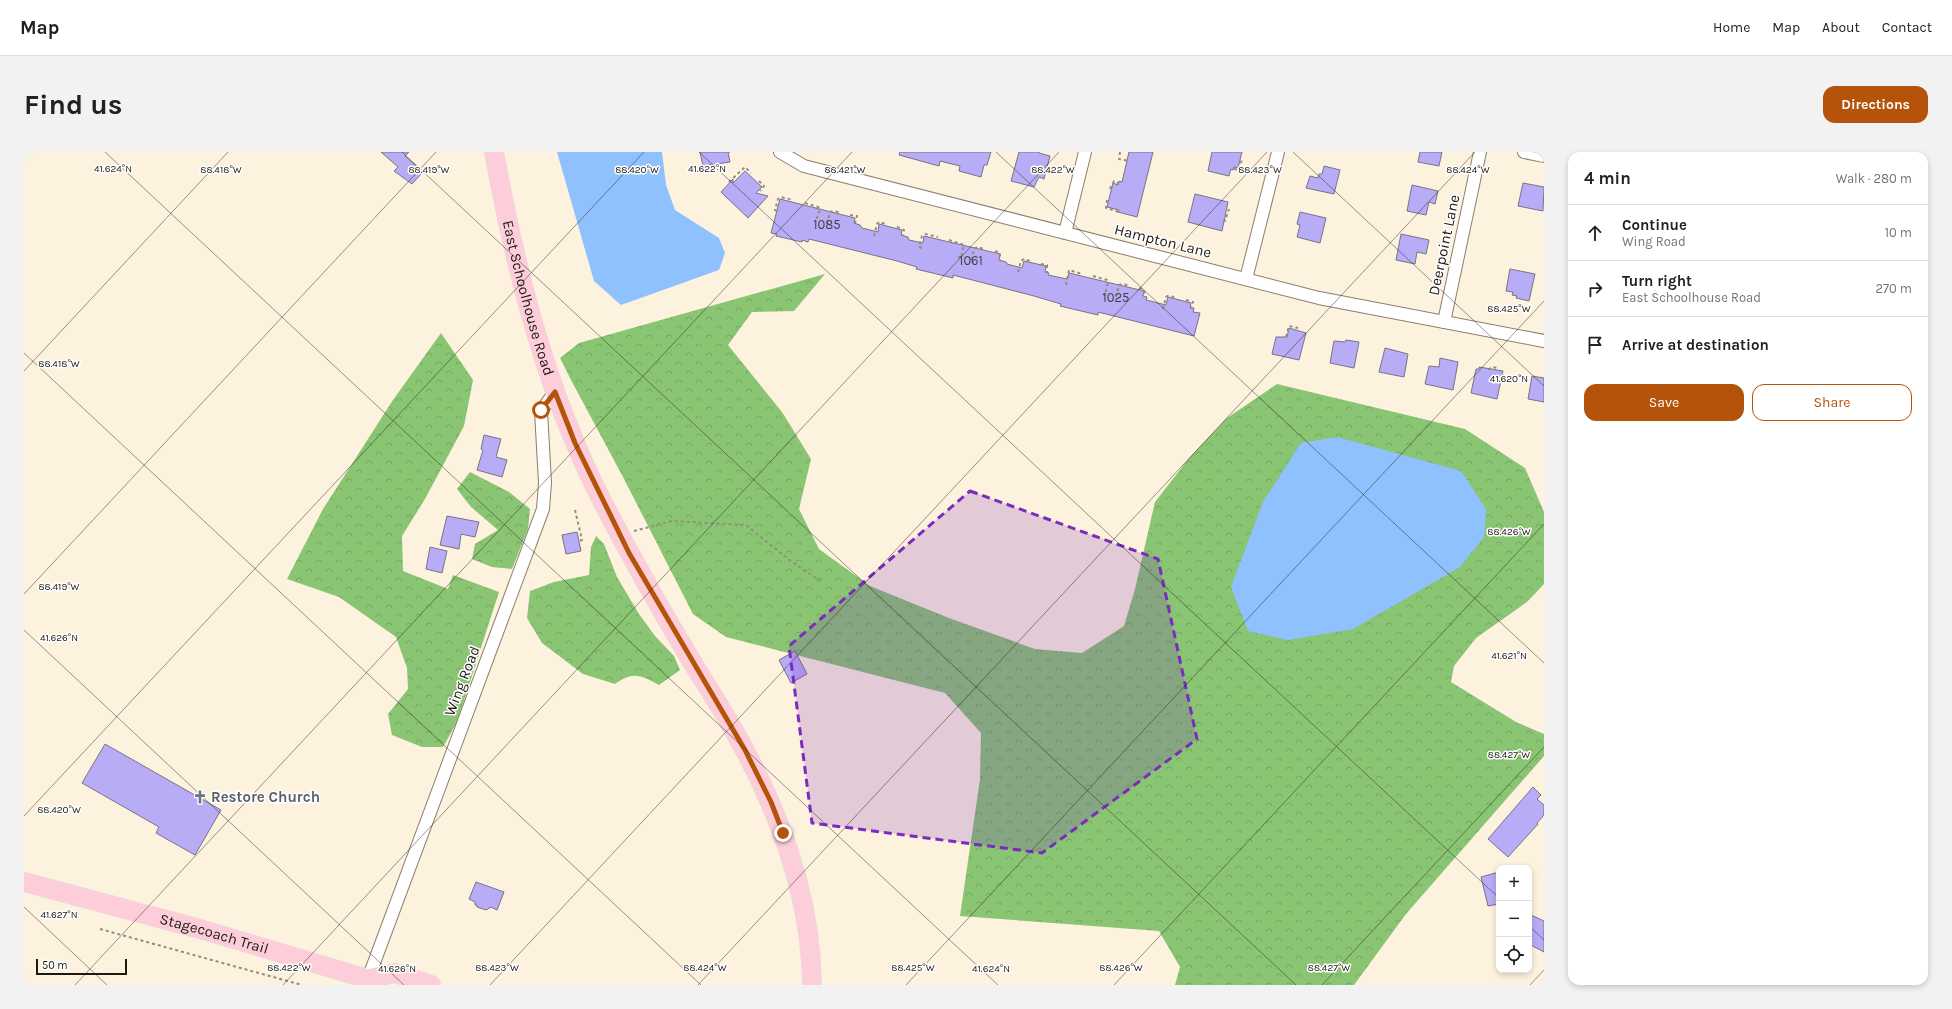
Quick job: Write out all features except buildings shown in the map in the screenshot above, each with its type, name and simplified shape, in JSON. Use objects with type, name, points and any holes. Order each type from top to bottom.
[{"type":"main road","name":"East Schoolhouse Road","points":[[494,152],[515,257],[538,339],[555,392],[575,443],[620,535],[688,656],[726,716],[771,802],[783,833],[803,903],[812,950],[812,985]]},
{"type":"main road","name":"Stagecoach Trail","points":[[24,882],[106,903],[372,982],[395,973],[431,985]]},
{"type":"street","name":"Hampton Lane","points":[[780,152],[804,166],[1318,298],[1544,341]]},
{"type":"street","points":[[1065,233],[1085,152]]},
{"type":"street","points":[[1246,279],[1278,152]]},
{"type":"street","name":"Deerpoint Lane","points":[[1444,322],[1480,152]]},
{"type":"street","points":[[1524,152],[1544,156]]},
{"type":"street","name":"Wing Road","points":[[372,982],[543,509],[545,483],[541,410],[555,392]]},
{"type":"path","points":[[1120,152],[1119,159],[1129,161]]},
{"type":"path","points":[[1234,169],[1239,170],[1242,159]]},
{"type":"path","points":[[729,182],[745,167],[751,173]]},
{"type":"path","points":[[759,181],[764,186],[760,191]]},
{"type":"path","points":[[1110,189],[1114,182],[1118,183]]},
{"type":"path","points":[[777,211],[775,210],[778,199],[782,197],[793,200]]},
{"type":"path","points":[[1107,200],[1106,208],[1118,212]]},
{"type":"path","points":[[805,203],[820,209],[817,218],[814,217]]},
{"type":"path","points":[[1223,221],[1225,221],[1229,209]]},
{"type":"path","points":[[827,224],[830,212],[839,212]]},
{"type":"path","points":[[850,215],[857,216],[855,224]]},
{"type":"path","points":[[874,236],[877,224],[879,222],[886,224]]},
{"type":"path","points":[[897,227],[903,228],[903,236]]},
{"type":"path","points":[[922,248],[919,247],[922,236],[925,234],[938,237]]},
{"type":"path","points":[[949,240],[964,245],[961,258],[958,257]]},
{"type":"path","points":[[971,260],[974,249],[977,247],[984,249]]},
{"type":"path","points":[[994,251],[1000,253],[1000,260]]},
{"type":"path","points":[[1018,272],[1021,261],[1024,259],[1030,261]]},
{"type":"path","points":[[1041,264],[1047,265],[1047,272]]},
{"type":"path","points":[[1066,285],[1069,270],[1082,274]]},
{"type":"path","points":[[1093,276],[1107,280],[1108,282],[1105,294],[1103,294]]},
{"type":"path","points":[[1116,297],[1119,285],[1128,285]]},
{"type":"path","points":[[1139,288],[1144,290],[1145,297]]},
{"type":"path","points":[[1163,308],[1166,297],[1175,297]]},
{"type":"path","points":[[1186,300],[1193,302],[1191,308]]},
{"type":"path","points":[[1286,337],[1289,326],[1298,328]]},
{"type":"path","points":[[1489,370],[1490,367],[1499,368]]},
{"type":"path","points":[[575,510],[582,540],[578,541]]},
{"type":"path","points":[[620,535],[672,521],[746,525],[792,562],[820,581]]},
{"type":"path","points":[[100,929],[302,985]]},
{"type":"highlighted area","points":[[970,491],[1158,559],[1197,739],[1042,853],[812,823],[789,646]]},
{"type":"green space","points":[[825,274],[794,311],[752,312],[728,345],[782,412],[811,459],[799,509],[819,549],[870,586],[949,618],[1035,649],[1082,653],[1124,626],[1135,589],[1155,502],[1190,457],[1227,418],[1277,384],[1465,429],[1525,468],[1544,512],[1544,584],[1527,602],[1476,638],[1454,666],[1451,682],[1516,722],[1544,734],[1544,756],[1406,914],[1354,985],[1175,985],[1180,967],[1159,931],[960,916],[980,779],[981,733],[945,693],[726,637],[693,614],[560,358],[579,343]]},
{"type":"green space","points":[[441,333],[473,380],[464,426],[425,499],[402,536],[403,571],[448,589],[453,575],[499,592],[457,722],[443,747],[422,747],[392,735],[388,714],[408,689],[407,668],[396,637],[339,597],[287,579],[323,509],[393,400]]},
{"type":"green space","points":[[470,472],[509,492],[530,509],[528,529],[512,569],[492,567],[472,559],[475,544],[498,530],[471,507],[457,489]]},
{"type":"green space","points":[[596,536],[604,544],[617,577],[639,614],[655,636],[674,656],[680,670],[659,685],[637,676],[627,677],[615,684],[583,674],[542,643],[527,618],[530,591],[554,582],[589,575],[591,547]]},
{"type":"water","points":[[557,152],[662,152],[666,185],[675,210],[719,238],[725,253],[719,270],[621,305],[594,281]]},
{"type":"water","points":[[1337,437],[1461,471],[1486,509],[1484,537],[1460,567],[1353,629],[1288,640],[1248,631],[1231,587],[1263,502],[1301,443]]},
{"type":"place","name":"Restore Church","points":[[200,797]]},
{"type":"route","points":[[541,410],[555,392],[575,443],[601,499],[629,553],[688,656],[726,716],[745,750],[771,802],[783,833]]}]
